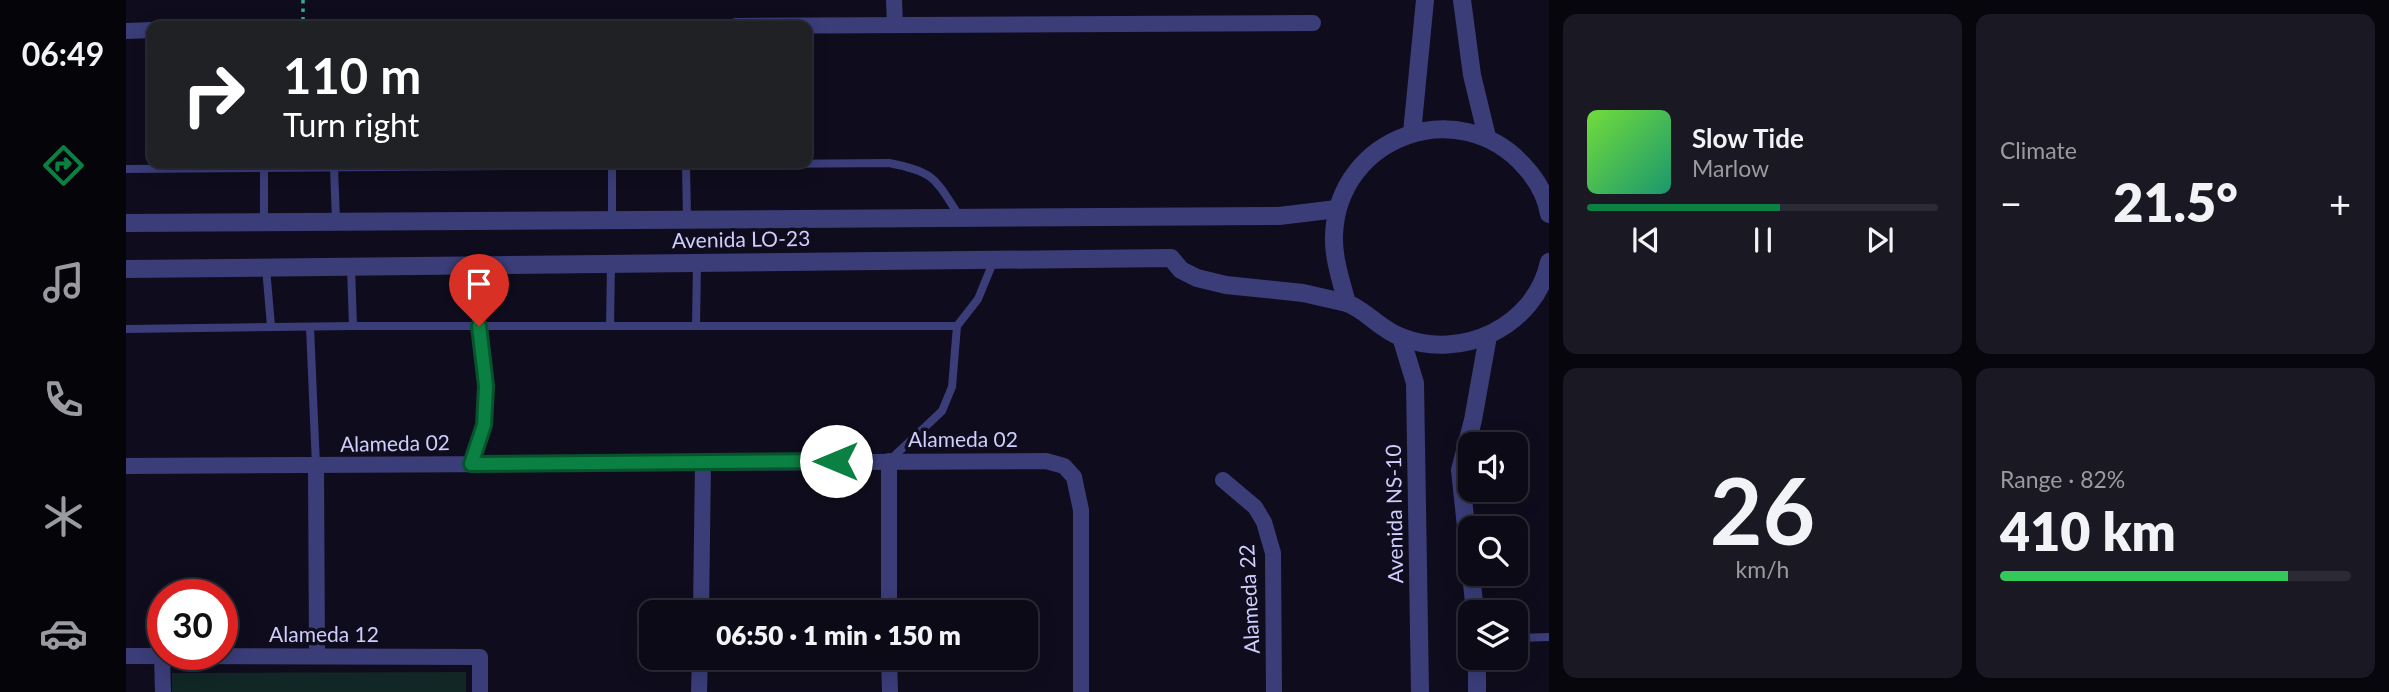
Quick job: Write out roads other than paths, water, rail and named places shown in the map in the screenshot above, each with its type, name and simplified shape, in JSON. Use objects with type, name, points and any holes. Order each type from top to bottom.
[{"type":"street","points":[[894,0],[895,25]]},
{"type":"street","points":[[1412,133],[1425,0]]},
{"type":"street","points":[[1462,0],[1472,75],[1487,137]]},
{"type":"street","points":[[812,26],[1313,23]]},
{"type":"street","points":[[126,31],[147,30]]},
{"type":"street","points":[[1549,214],[1542,182],[1514,155],[1487,137],[1450,128],[1412,133],[1386,144],[1364,161],[1348,183],[1337,209],[1334,236],[1337,263],[1347,303],[1361,309],[1379,325],[1401,337],[1430,345],[1459,344],[1488,336],[1515,318],[1543,290],[1549,262]]},
{"type":"street","name":"Avenida LO-23","points":[[126,223],[1279,216],[1337,209]]},
{"type":"street","name":"Avenida LO-23","points":[[126,269],[1171,258],[1181,270],[1197,278],[1226,285],[1303,293],[1347,303]]},
{"type":"street","points":[[1465,516],[1460,470],[1473,419],[1488,336]]},
{"type":"street","name":"Avenida NS-10","points":[[1401,337],[1416,383],[1420,692]]},
{"type":"street","points":[[889,461],[889,600]]},
{"type":"street","name":"Alameda 02","points":[[126,466],[1046,461],[1064,466],[1074,477],[1081,510],[1081,692]]},
{"type":"street","points":[[701,600],[703,462]]},
{"type":"street","points":[[316,466],[317,656]]},
{"type":"street","name":"Alameda 22","points":[[1223,480],[1255,507],[1264,522],[1273,553],[1274,692]]},
{"type":"street","name":"Alameda 12","points":[[126,656],[147,656]]},
{"type":"street","name":"Alameda 12","points":[[238,656],[480,657],[480,692]]},
{"type":"street","points":[[162,670],[163,692]]},
{"type":"street","points":[[699,692],[700,670]]},
{"type":"street","points":[[889,670],[890,692]]},
{"type":"street","points":[[1477,670],[1478,692]]},
{"type":"lane","points":[[812,164],[889,163],[916,168],[935,179],[961,218]]},
{"type":"lane","points":[[126,169],[264,168],[264,222]]},
{"type":"lane","points":[[334,168],[336,222]]},
{"type":"lane","points":[[612,168],[612,220]]},
{"type":"lane","points":[[686,168],[687,219]]},
{"type":"lane","points":[[889,461],[942,411],[952,387],[957,326],[978,299],[994,260]]},
{"type":"lane","points":[[696,326],[697,263]]},
{"type":"lane","points":[[610,326],[611,264]]},
{"type":"lane","points":[[351,267],[353,326]]},
{"type":"lane","points":[[266,268],[271,326]]},
{"type":"lane","points":[[126,329],[271,326],[957,326]]},
{"type":"lane","points":[[471,464],[484,425],[486,386],[479,326]]},
{"type":"lane","points":[[310,327],[316,466]]},
{"type":"lane","points":[[1528,638],[1549,637]]}]
